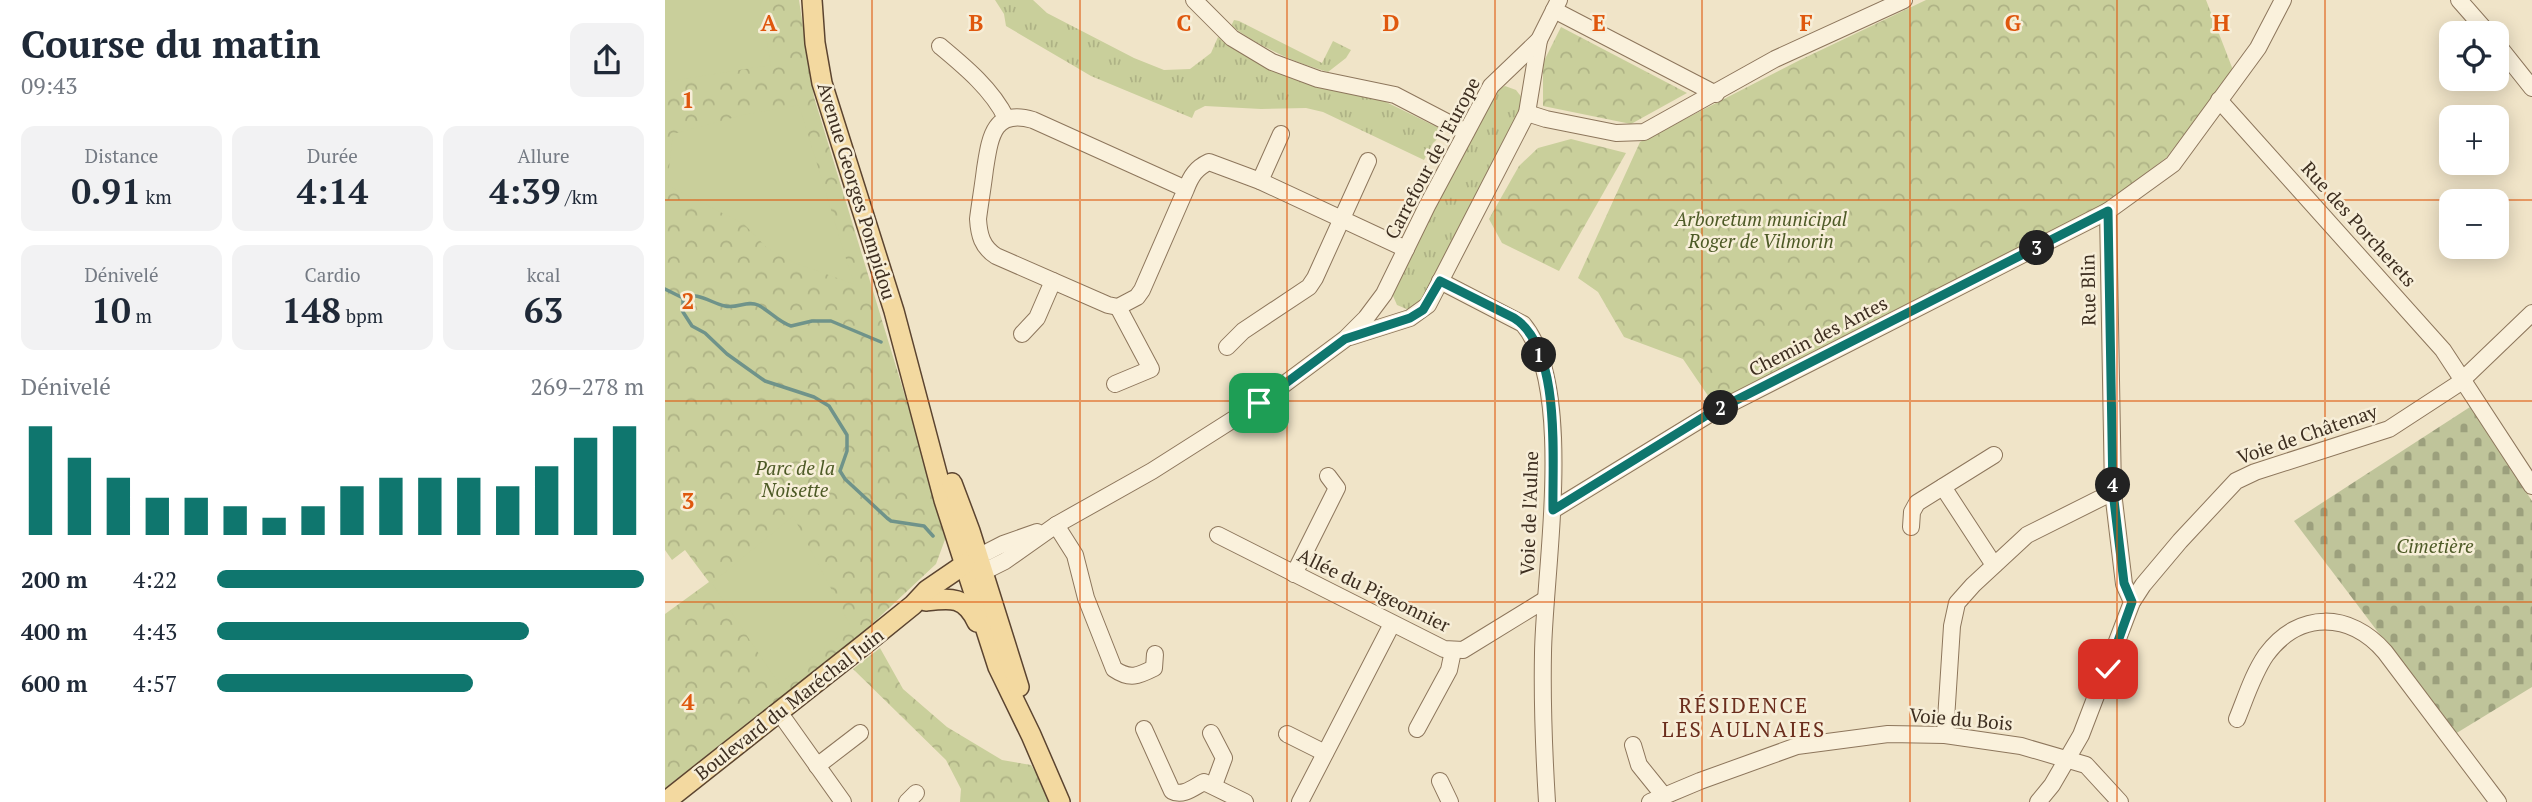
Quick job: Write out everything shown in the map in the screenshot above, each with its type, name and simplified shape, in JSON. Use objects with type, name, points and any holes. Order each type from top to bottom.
[{"type":"main road","name":"Avenue Georges Pompidou","points":[[812,0],[815,43],[823,83],[894,311],[944,500],[974,568],[998,667],[1060,802]]},
{"type":"main road","name":"Avenue Georges Pompidou","points":[[913,381],[1031,735]]},
{"type":"main road","points":[[922,599],[945,561],[948,549],[944,500]]},
{"type":"main road","name":"Boulevard du Maréchal Juin","points":[[665,802],[922,599],[974,568]]},
{"type":"main road","points":[[922,599],[948,598],[963,603],[972,610],[998,667]]},
{"type":"street","points":[[1194,0],[1232,38],[1272,62],[1318,79],[1395,95],[1466,132]]},
{"type":"street","points":[[1527,113],[1616,133],[1644,132],[1796,48],[1904,0]]},
{"type":"street","points":[[2108,211],[2173,164],[2258,48],[2283,0]]},
{"type":"street","points":[[2459,0],[2477,21]]},
{"type":"street","points":[[1384,294],[1390,308],[1410,318],[1428,305],[1527,113],[1539,40],[1557,5],[1716,94]]},
{"type":"street","points":[[1500,78],[1539,40]]},
{"type":"street","points":[[940,46],[965,67],[1000,105],[1006,118]]},
{"type":"street","points":[[2509,59],[2532,88]]},
{"type":"street","name":"Carrefour de l'Europe","points":[[1384,294],[1491,86],[1500,78],[1516,80],[1530,92]]},
{"type":"street","name":"Rue des Porcherets","points":[[2219,100],[2444,350],[2532,486]]},
{"type":"street","points":[[1115,384],[1151,369],[1118,307],[996,256],[985,247],[978,219],[989,140],[997,126],[1006,118],[1014,116],[1033,120],[1185,189]]},
{"type":"street","points":[[1260,181],[1281,134]]},
{"type":"street","points":[[1227,347],[1243,331],[1309,287],[1368,161]]},
{"type":"street","points":[[1118,307],[1137,297],[1142,290],[1185,189],[1200,166],[1209,163],[1260,181],[1406,249]]},
{"type":"street","name":"Rue Blin","points":[[2108,211],[2113,492],[2124,583],[2132,602]]},
{"type":"street","name":"Chemin des Antes","points":[[1553,510],[1707,415],[2108,211]]},
{"type":"street","points":[[1022,334],[1037,318],[1053,281]]},
{"type":"street","name":"Voie de l'Aulne","points":[[1440,281],[1523,324],[1542,361],[1550,398],[1553,510],[1543,653],[1548,802]]},
{"type":"street","name":"Boulevard du Maréchal Juin","points":[[974,568],[1003,544],[1056,525],[1152,471],[1259,403],[1345,339],[1366,318],[1384,294]]},
{"type":"street","name":"Voie de Châtenay","points":[[2038,802],[2067,760],[2085,724],[2132,602],[2180,541],[2236,481],[2255,472],[2389,429],[2464,379],[2532,313]]},
{"type":"street","name":"Boulevard du Maréchal Juin","points":[[1345,339],[1410,318]]},
{"type":"street","points":[[1911,527],[1912,512],[1917,503],[1994,454]]},
{"type":"street","points":[[1294,574],[1337,488],[1328,476]]},
{"type":"street","points":[[1943,486],[1994,565]]},
{"type":"street","points":[[1945,735],[1952,626],[1957,604],[1973,584],[2027,535],[2113,492]]},
{"type":"street","points":[[1056,525],[1075,555],[1086,598],[1114,669],[1123,676],[1135,678],[1154,668],[1155,654]]},
{"type":"street","name":"Allée du Pigeonnier","points":[[1218,535],[1392,624],[1453,651],[1463,650],[1546,599]]},
{"type":"street","points":[[2237,719],[2259,665],[2278,641],[2310,623],[2347,624],[2368,635],[2385,652],[2498,802]]},
{"type":"street","points":[[1300,802],[1392,624]]},
{"type":"street","points":[[1417,729],[1449,670],[1453,651]]},
{"type":"street","points":[[779,712],[843,802]]},
{"type":"street","points":[[1144,729],[1173,790],[1181,794],[1204,782],[1245,802]]},
{"type":"street","points":[[817,766],[860,733]]},
{"type":"street","points":[[1211,733],[1224,758],[1214,785]]},
{"type":"street","points":[[1287,734],[1325,753]]},
{"type":"street","name":"Voie du Bois","points":[[1657,799],[1797,746],[1888,734],[1945,735],[2021,746],[2086,765],[2120,802]]},
{"type":"street","points":[[1633,746],[1639,765],[1657,799]]},
{"type":"street","points":[[1440,781],[1450,802]]},
{"type":"green space","name":"Parc de la Noisette","points":[[665,0],[799,0],[814,97],[947,534],[936,564],[857,638],[665,788],[665,614],[709,582],[685,550],[672,560],[665,550]]},
{"type":"green space","points":[[665,0],[760,0],[771,65],[665,82]]},
{"type":"green space","points":[[995,0],[1033,0],[1047,13],[1134,58],[1164,70],[1190,69],[1211,53],[1218,37],[1268,69],[1308,84],[1376,97],[1444,133],[1433,143],[1424,160],[1323,112],[1306,108],[1205,106],[1195,111],[1192,118],[1091,76],[1006,26],[1004,14]]},
{"type":"green space","name":"Arboretum municipal Roger de Vilmorin","points":[[1926,0],[2206,0],[2233,70],[2167,157],[2099,209],[1891,312],[1715,406],[1683,359],[1624,337],[1598,292],[1578,278],[1640,142],[1800,60]]},
{"type":"green space","points":[[1234,20],[1322,63],[1333,41],[1351,50],[1346,58],[1328,72],[1266,47],[1231,26]]},
{"type":"green space","points":[[1561,27],[1687,93],[1631,124],[1543,106],[1543,63]]},
{"type":"green space","points":[[1505,86],[1516,90],[1523,99],[1521,110],[1419,307],[1409,310],[1397,305],[1390,289],[1492,92]]},
{"type":"green space","points":[[799,105],[854,284],[795,263],[767,248],[744,224],[667,185],[673,134],[743,115]]},
{"type":"green space","points":[[1571,139],[1626,153],[1559,271],[1502,243],[1489,219],[1519,166],[1538,148]]},
{"type":"green space","name":"Cimetière","points":[[2470,407],[2532,501],[2532,687],[2455,734],[2294,521]]},
{"type":"green space","points":[[793,516],[851,627],[779,684],[712,583]]},
{"type":"green space","points":[[880,648],[903,689],[947,727],[1002,760],[1031,765],[1051,802],[960,802],[961,789],[946,760],[853,669]]},
{"type":"waterway","points":[[665,289],[683,298],[683,312],[692,326],[705,333],[727,354],[765,381],[814,397],[829,406],[847,435],[847,451],[840,471],[845,479],[891,521],[924,526],[933,536]]},
{"type":"waterway","points":[[683,298],[699,297],[729,307],[754,304],[791,326],[812,321],[831,321],[881,342]]},
{"type":"district","name":"RÉSIDENCE LES AULNAIES","points":[[1744,718]]},
{"type":"route","points":[[1259,403],[1345,339],[1410,318],[1423,310],[1440,281],[1514,318],[1523,324],[1531,337],[1542,361],[1552,408],[1553,510],[1707,415],[2108,211],[2113,492],[2124,583],[2132,602],[2108,669]]}]
